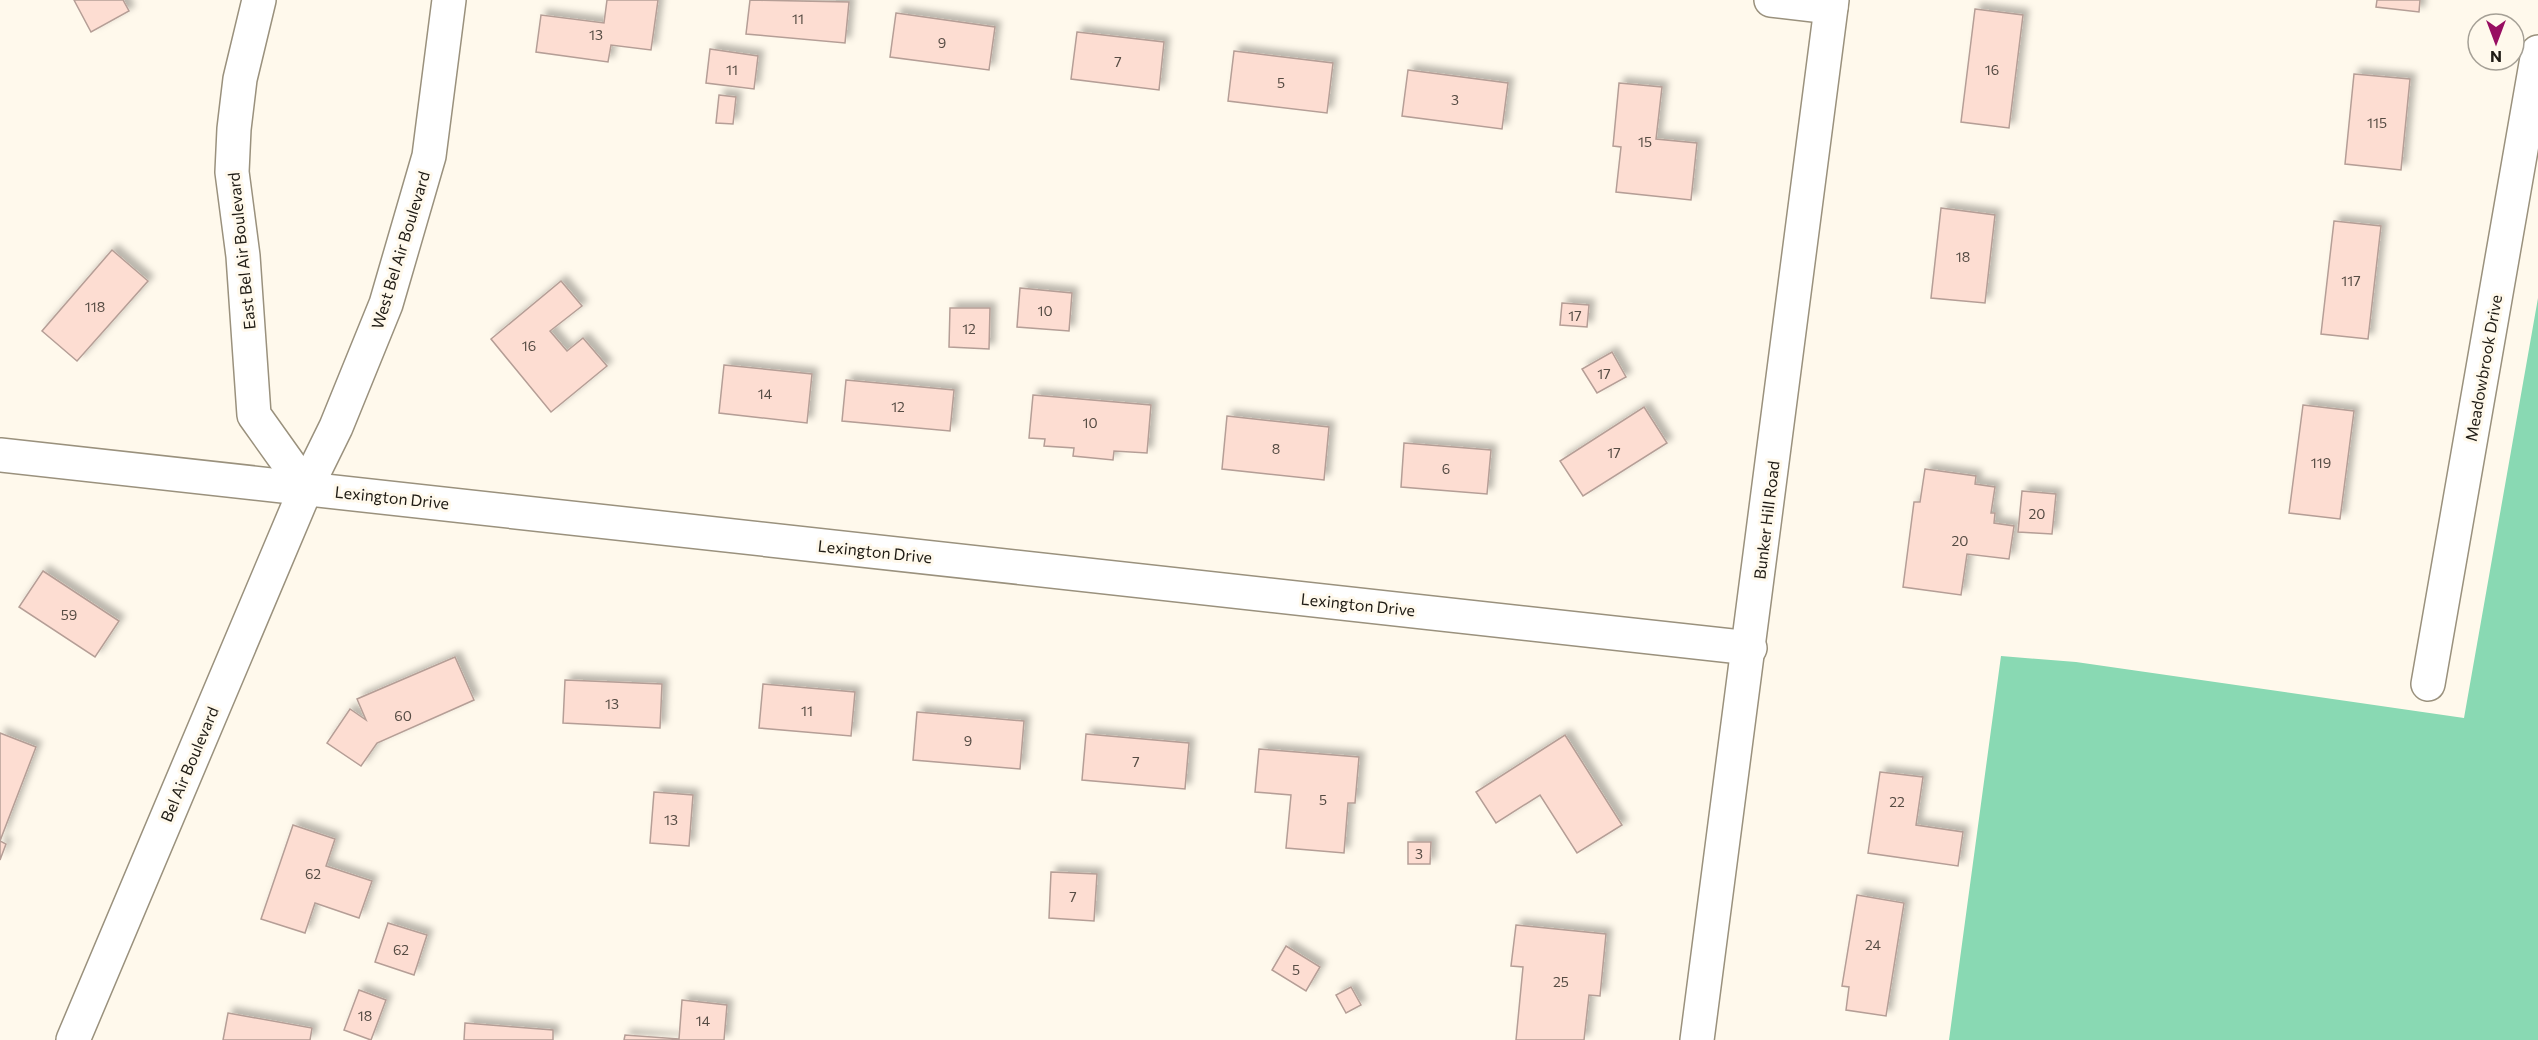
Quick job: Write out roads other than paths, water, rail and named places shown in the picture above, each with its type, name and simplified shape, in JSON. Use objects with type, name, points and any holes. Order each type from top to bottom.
[{"type":"street","name":"East Bel Air Boulevard","points":[[259,0],[240,79],[232,172],[243,256],[254,415],[306,488]]},
{"type":"street","name":"West Bel Air Boulevard","points":[[306,488],[336,427],[386,304],[429,156],[449,0]]},
{"type":"street","points":[[1771,0],[1832,4]]},
{"type":"street","name":"Bunker Hill Road","points":[[1697,1040],[1750,648],[1832,4]]},
{"type":"street","name":"Meadowbrook Drive","points":[[2428,684],[2538,52]]},
{"type":"street","name":"Lexington Drive","points":[[0,455],[1750,648]]},
{"type":"street","name":"Bel Air Boulevard","points":[[73,1040],[306,488]]}]
